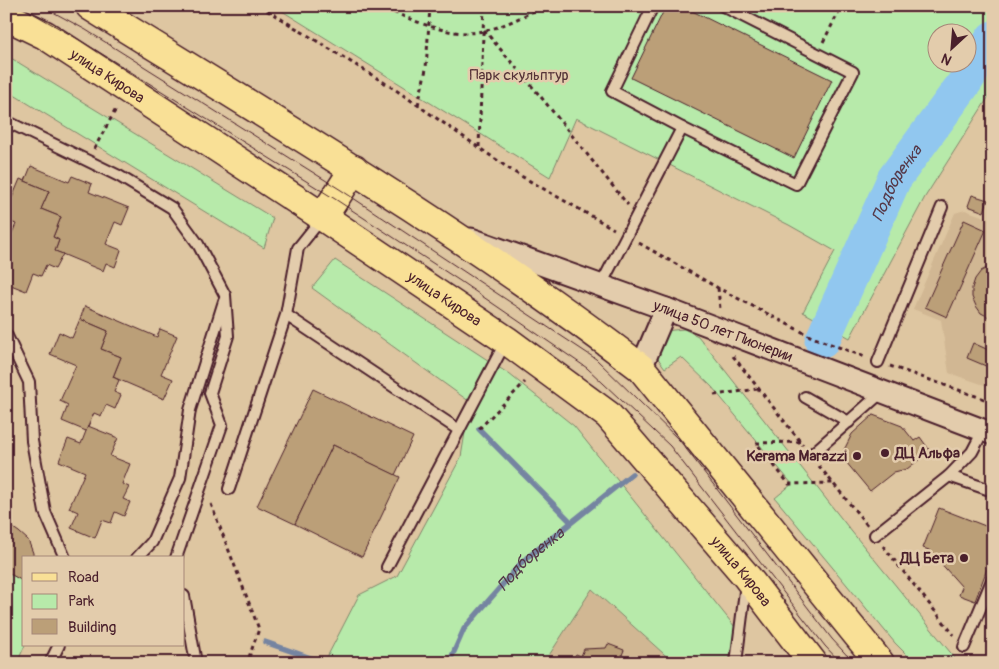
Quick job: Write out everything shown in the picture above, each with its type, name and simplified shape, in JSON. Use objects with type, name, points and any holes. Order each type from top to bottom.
[{"type":"main road","points":[[90,6],[354,169],[450,231],[594,331],[641,368],[880,663]]},
{"type":"main road","name":"улица Кирова","points":[[6,16],[44,36],[323,217],[506,340],[608,415],[747,577],[813,663]]},
{"type":"main road","points":[[323,217],[354,169]]},
{"type":"street","name":"улица 50 лет Пионерии","points":[[450,231],[666,308],[988,432]]},
{"type":"street","points":[[641,368],[666,308]]},
{"type":"lane","points":[[653,6],[612,91],[796,184],[853,72],[723,6]]},
{"type":"lane","points":[[6,121],[119,176],[172,208],[198,244],[225,295],[228,336],[210,393],[222,425],[177,556]]},
{"type":"lane","points":[[601,285],[682,128]]},
{"type":"lane","points":[[878,362],[942,207]]},
{"type":"lane","points":[[229,489],[286,315],[298,248],[323,217]]},
{"type":"lane","points":[[139,556],[152,542],[180,478],[190,410],[225,295]]},
{"type":"lane","points":[[286,315],[459,430]]},
{"type":"lane","points":[[6,334],[29,382],[32,441],[45,512],[65,556]]},
{"type":"lane","points":[[388,568],[506,340]]},
{"type":"lane","points":[[811,455],[882,392]]},
{"type":"lane","points":[[805,397],[849,422]]},
{"type":"lane","points":[[875,535],[949,476],[988,432]]},
{"type":"lane","points":[[949,476],[993,491]]},
{"type":"lane","points":[[736,663],[747,577]]},
{"type":"lane","points":[[964,647],[993,578]]},
{"type":"lane","points":[[185,602],[196,663]]},
{"type":"lane","points":[[50,663],[58,646]]},
{"type":"path","points":[[260,6],[393,88],[514,172],[718,288],[812,337],[993,402]]},
{"type":"path","points":[[379,6],[439,28],[467,33],[505,25],[543,6]]},
{"type":"path","points":[[418,105],[426,68],[430,6]]},
{"type":"path","points":[[479,147],[484,6]]},
{"type":"path","points":[[817,54],[842,6]]},
{"type":"path","points":[[484,30],[541,97],[636,215]]},
{"type":"path","points":[[88,161],[118,106]]},
{"type":"path","points":[[728,350],[964,647]]},
{"type":"path","points":[[479,428],[526,381]]},
{"type":"path","points":[[714,395],[759,389]]},
{"type":"path","points":[[800,442],[756,443],[789,484],[833,484]]},
{"type":"path","points":[[202,483],[259,629],[247,663]]},
{"type":"shaded area","points":[[965,210],[993,220],[993,388],[949,373],[941,320],[913,309],[955,213]]},
{"type":"shaded area","points":[[592,589],[674,663],[544,663]]},
{"type":"green space","name":"Парк скульптур","points":[[274,6],[993,6],[993,90],[925,197],[850,338],[803,312],[835,251],[789,225],[576,118],[550,177]]},
{"type":"green space","points":[[6,55],[273,218],[264,248],[6,90]]},
{"type":"green space","points":[[335,260],[509,374],[574,426],[735,627],[729,663],[674,663],[592,589],[544,663],[324,663],[359,595],[397,576],[461,457],[470,402],[312,288]]},
{"type":"green space","points":[[684,329],[698,336],[852,532],[959,663],[915,663],[895,643],[775,498],[792,484],[712,387],[681,357],[665,368],[654,353],[664,331]]},
{"type":"green space","points":[[6,572],[22,580],[22,646],[25,646],[17,663],[6,663]]},
{"type":"building","points":[[666,6],[682,6],[832,80],[794,158],[631,78]]},
{"type":"building","points":[[31,166],[69,182],[72,176],[92,184],[89,192],[129,208],[122,225],[115,222],[106,244],[121,250],[115,267],[106,263],[103,271],[55,251],[59,240],[53,237],[61,217],[41,209],[49,191],[25,181]]},
{"type":"building","points":[[20,179],[49,191],[41,209],[61,217],[53,237],[59,240],[55,251],[63,254],[55,269],[46,265],[41,276],[33,273],[26,291],[6,283],[8,265],[6,264],[6,247],[16,224],[6,220],[6,195],[12,198]]},
{"type":"building","points":[[972,195],[988,200],[984,212],[968,206]]},
{"type":"building","points":[[964,220],[986,230],[947,317],[925,307]]},
{"type":"building","points":[[993,265],[993,319],[981,313],[976,306],[972,297],[972,288],[975,279],[981,271]]},
{"type":"building","points":[[85,306],[157,337],[160,329],[177,336],[161,374],[173,379],[164,399],[113,377],[121,357],[101,349],[108,331],[80,319]]},
{"type":"building","points":[[80,319],[108,331],[101,349],[121,357],[113,377],[119,380],[114,392],[121,395],[115,409],[106,405],[101,416],[94,413],[86,431],[62,421],[68,405],[60,401],[76,365],[50,354],[59,332],[72,338]]},
{"type":"building","points":[[973,343],[993,352],[993,369],[967,358]]},
{"type":"building","points":[[313,389],[413,437],[395,475],[333,445],[295,524],[257,506]]},
{"type":"building","name":"ДЦ Альфа","points":[[873,415],[902,426],[914,441],[920,437],[930,451],[907,469],[894,472],[870,491],[841,456],[852,434]]},
{"type":"building","points":[[88,426],[118,438],[110,456],[130,464],[122,484],[129,487],[123,499],[130,502],[124,516],[115,512],[111,523],[102,520],[95,538],[71,528],[78,512],[69,508],[85,472],[59,461],[68,439],[81,444]]},
{"type":"building","points":[[333,445],[400,477],[362,557],[295,524]]},
{"type":"building","name":"ДЦ Бета","points":[[939,508],[993,529],[993,566],[991,570],[987,569],[975,601],[959,595],[962,587],[929,550],[923,548]]},
{"type":"building","points":[[6,523],[28,540],[33,556],[22,556],[22,580],[6,572]]},
{"type":"building","points":[[608,644],[624,650],[622,655],[631,663],[570,663],[576,654],[581,656],[584,649],[606,648]]},
{"type":"waterway","name":"Подборенка","points":[[822,341],[894,179],[965,82],[993,38]]},
{"type":"waterway","points":[[479,429],[571,522]]},
{"type":"waterway","name":"Подборенка","points":[[449,663],[464,629],[522,562],[632,474]]},
{"type":"waterway","points":[[265,642],[325,663]]},
{"type":"tram line","points":[[20,6],[78,39],[335,199],[460,281],[587,368],[670,446],[825,646],[841,663]]},
{"type":"tram line","points":[[42,6],[86,30],[341,190],[596,359],[680,441],[832,639],[854,663]]},
{"type":"place","name":"ДЦ Альфа","points":[[885,453]]},
{"type":"place","name":"Kerama Marazzi","points":[[857,456]]},
{"type":"place","name":"ДЦ Бета","points":[[964,558]]}]
